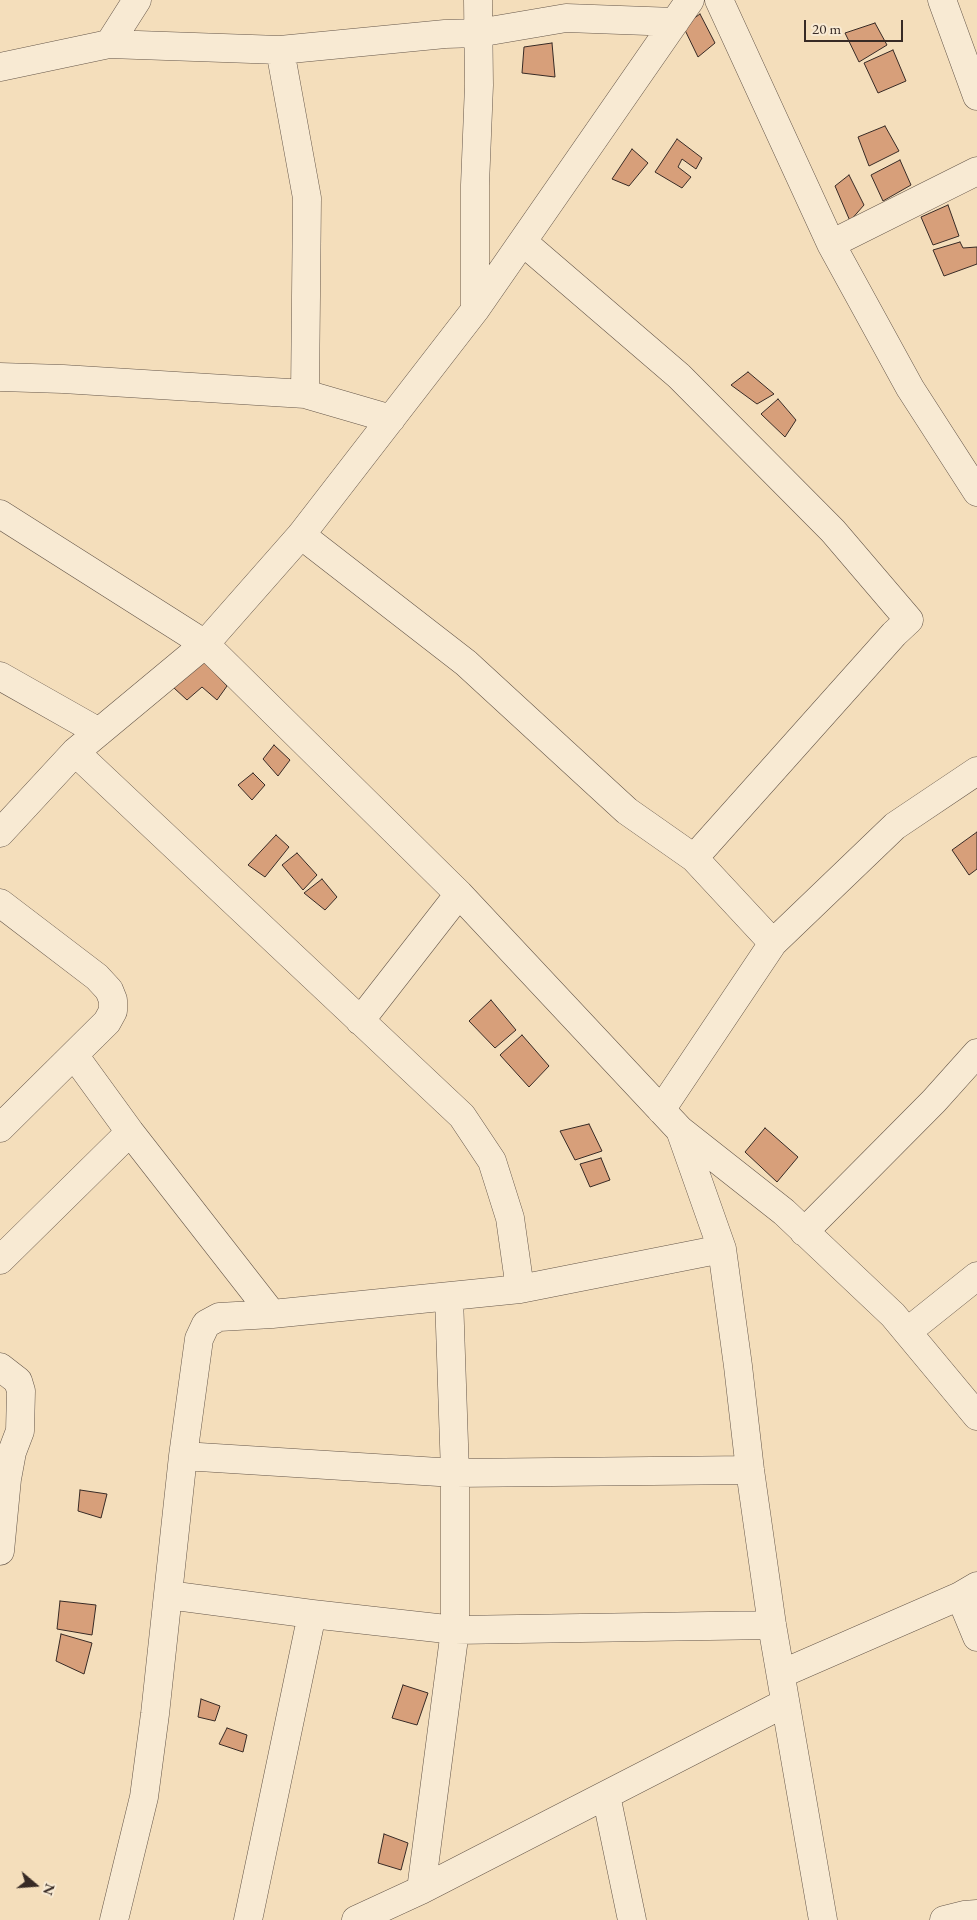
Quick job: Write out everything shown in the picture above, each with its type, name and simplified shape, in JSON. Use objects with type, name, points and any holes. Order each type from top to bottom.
[{"type":"street","points":[[109,44],[137,0]]},
{"type":"street","points":[[476,310],[475,184],[478,0]]},
{"type":"street","points":[[0,833],[12,803],[205,644],[301,535],[476,310],[690,0]]},
{"type":"street","points":[[719,0],[832,244],[910,388],[977,492]]},
{"type":"street","points":[[942,0],[971,62],[977,96]]},
{"type":"street","points":[[0,67],[109,44],[280,50],[445,34],[478,33],[566,18],[674,22]]},
{"type":"street","points":[[280,50],[307,198],[306,394]]},
{"type":"street","points":[[832,244],[977,171]]},
{"type":"street","points":[[523,242],[679,376],[834,531],[909,620],[894,634],[694,858]]},
{"type":"street","points":[[0,377],[306,394],[391,419]]},
{"type":"street","points":[[0,514],[205,644],[458,894],[680,1130],[784,1212],[893,1315],[977,1416]]},
{"type":"street","points":[[301,535],[466,663],[627,811],[694,858],[773,943]]},
{"type":"street","points":[[0,676],[99,732]]},
{"type":"street","points":[[75,752],[462,1116],[492,1161],[510,1218],[520,1289]]},
{"type":"street","points":[[661,1110],[773,943],[895,826],[977,771]]},
{"type":"street","points":[[360,1021],[458,894]]},
{"type":"street","points":[[0,903],[97,977],[109,990],[113,1000],[112,1011],[107,1022],[0,1128]]},
{"type":"street","points":[[804,1232],[934,1101],[977,1052]]},
{"type":"street","points":[[74,1055],[130,1132],[272,1314]]},
{"type":"street","points":[[680,1130],[722,1249],[772,1626],[823,1920]]},
{"type":"street","points":[[0,1260],[130,1132]]},
{"type":"street","points":[[114,1920],[144,1797],[183,1456],[199,1339],[206,1324],[219,1316],[272,1314],[520,1289],[722,1249]]},
{"type":"street","points":[[907,1332],[977,1276]]},
{"type":"street","points":[[409,1904],[455,1630],[455,1473],[449,1297]]},
{"type":"street","points":[[0,1367],[18,1381],[21,1391],[20,1431],[12,1452],[7,1479],[0,1551]]},
{"type":"street","points":[[183,1456],[455,1473],[750,1470]]},
{"type":"street","points":[[781,1674],[968,1591],[977,1637]]},
{"type":"street","points":[[168,1595],[455,1630],[772,1626]]},
{"type":"street","points":[[248,1920],[312,1614]]},
{"type":"street","points":[[356,1920],[409,1904],[606,1794],[785,1703]]},
{"type":"street","points":[[606,1794],[632,1920]]},
{"type":"street","points":[[944,1920],[977,1914]]},
{"type":"building","points":[[700,14],[715,43],[698,57],[683,26]]},
{"type":"building","points":[[875,23],[887,45],[859,62],[845,33]]},
{"type":"building","points":[[552,43],[555,77],[522,73],[524,47]]},
{"type":"building","points":[[893,50],[906,81],[878,93],[864,63]]},
{"type":"building","points":[[885,126],[899,151],[869,166],[858,137]]},
{"type":"building","points":[[677,139],[702,158],[696,169],[682,159],[678,167],[691,177],[682,188],[655,172]]},
{"type":"building","points":[[632,149],[648,163],[629,186],[612,179]]},
{"type":"building","points":[[900,160],[911,185],[883,201],[871,175]]},
{"type":"building","points":[[849,175],[864,205],[850,221],[835,186]]},
{"type":"building","points":[[948,205],[959,236],[933,245],[921,217]]},
{"type":"building","points":[[960,242],[963,248],[977,247],[977,264],[944,276],[933,250]]},
{"type":"building","points":[[748,372],[774,394],[757,404],[731,385]]},
{"type":"building","points":[[778,399],[796,420],[785,437],[761,414]]},
{"type":"building","points":[[202,659],[227,686],[217,700],[202,687],[187,700],[174,688]]},
{"type":"building","points":[[274,745],[290,760],[278,776],[263,759]]},
{"type":"building","points":[[253,773],[265,785],[252,800],[238,785]]},
{"type":"building","points":[[977,832],[977,869],[969,875],[952,850]]},
{"type":"building","points":[[276,835],[289,847],[265,877],[248,865]]},
{"type":"building","points":[[297,853],[317,875],[303,890],[282,865]]},
{"type":"building","points":[[322,879],[337,897],[325,910],[304,893]]},
{"type":"building","points":[[491,1000],[516,1030],[495,1048],[469,1021]]},
{"type":"building","points":[[522,1035],[549,1066],[529,1087],[500,1055]]},
{"type":"building","points":[[589,1124],[602,1151],[575,1160],[560,1131]]},
{"type":"building","points":[[765,1128],[798,1157],[777,1182],[745,1152]]},
{"type":"building","points":[[601,1158],[610,1180],[590,1187],[580,1164]]},
{"type":"building","points":[[80,1490],[107,1494],[101,1518],[78,1511]]},
{"type":"building","points":[[60,1601],[96,1605],[92,1635],[57,1629]]},
{"type":"building","points":[[61,1634],[92,1643],[84,1674],[56,1661]]},
{"type":"building","points":[[403,1685],[428,1693],[417,1725],[392,1718]]},
{"type":"building","points":[[201,1699],[220,1706],[215,1721],[198,1717]]},
{"type":"building","points":[[227,1728],[247,1735],[243,1752],[219,1744]]},
{"type":"building","points":[[384,1834],[408,1843],[401,1870],[378,1863]]}]
